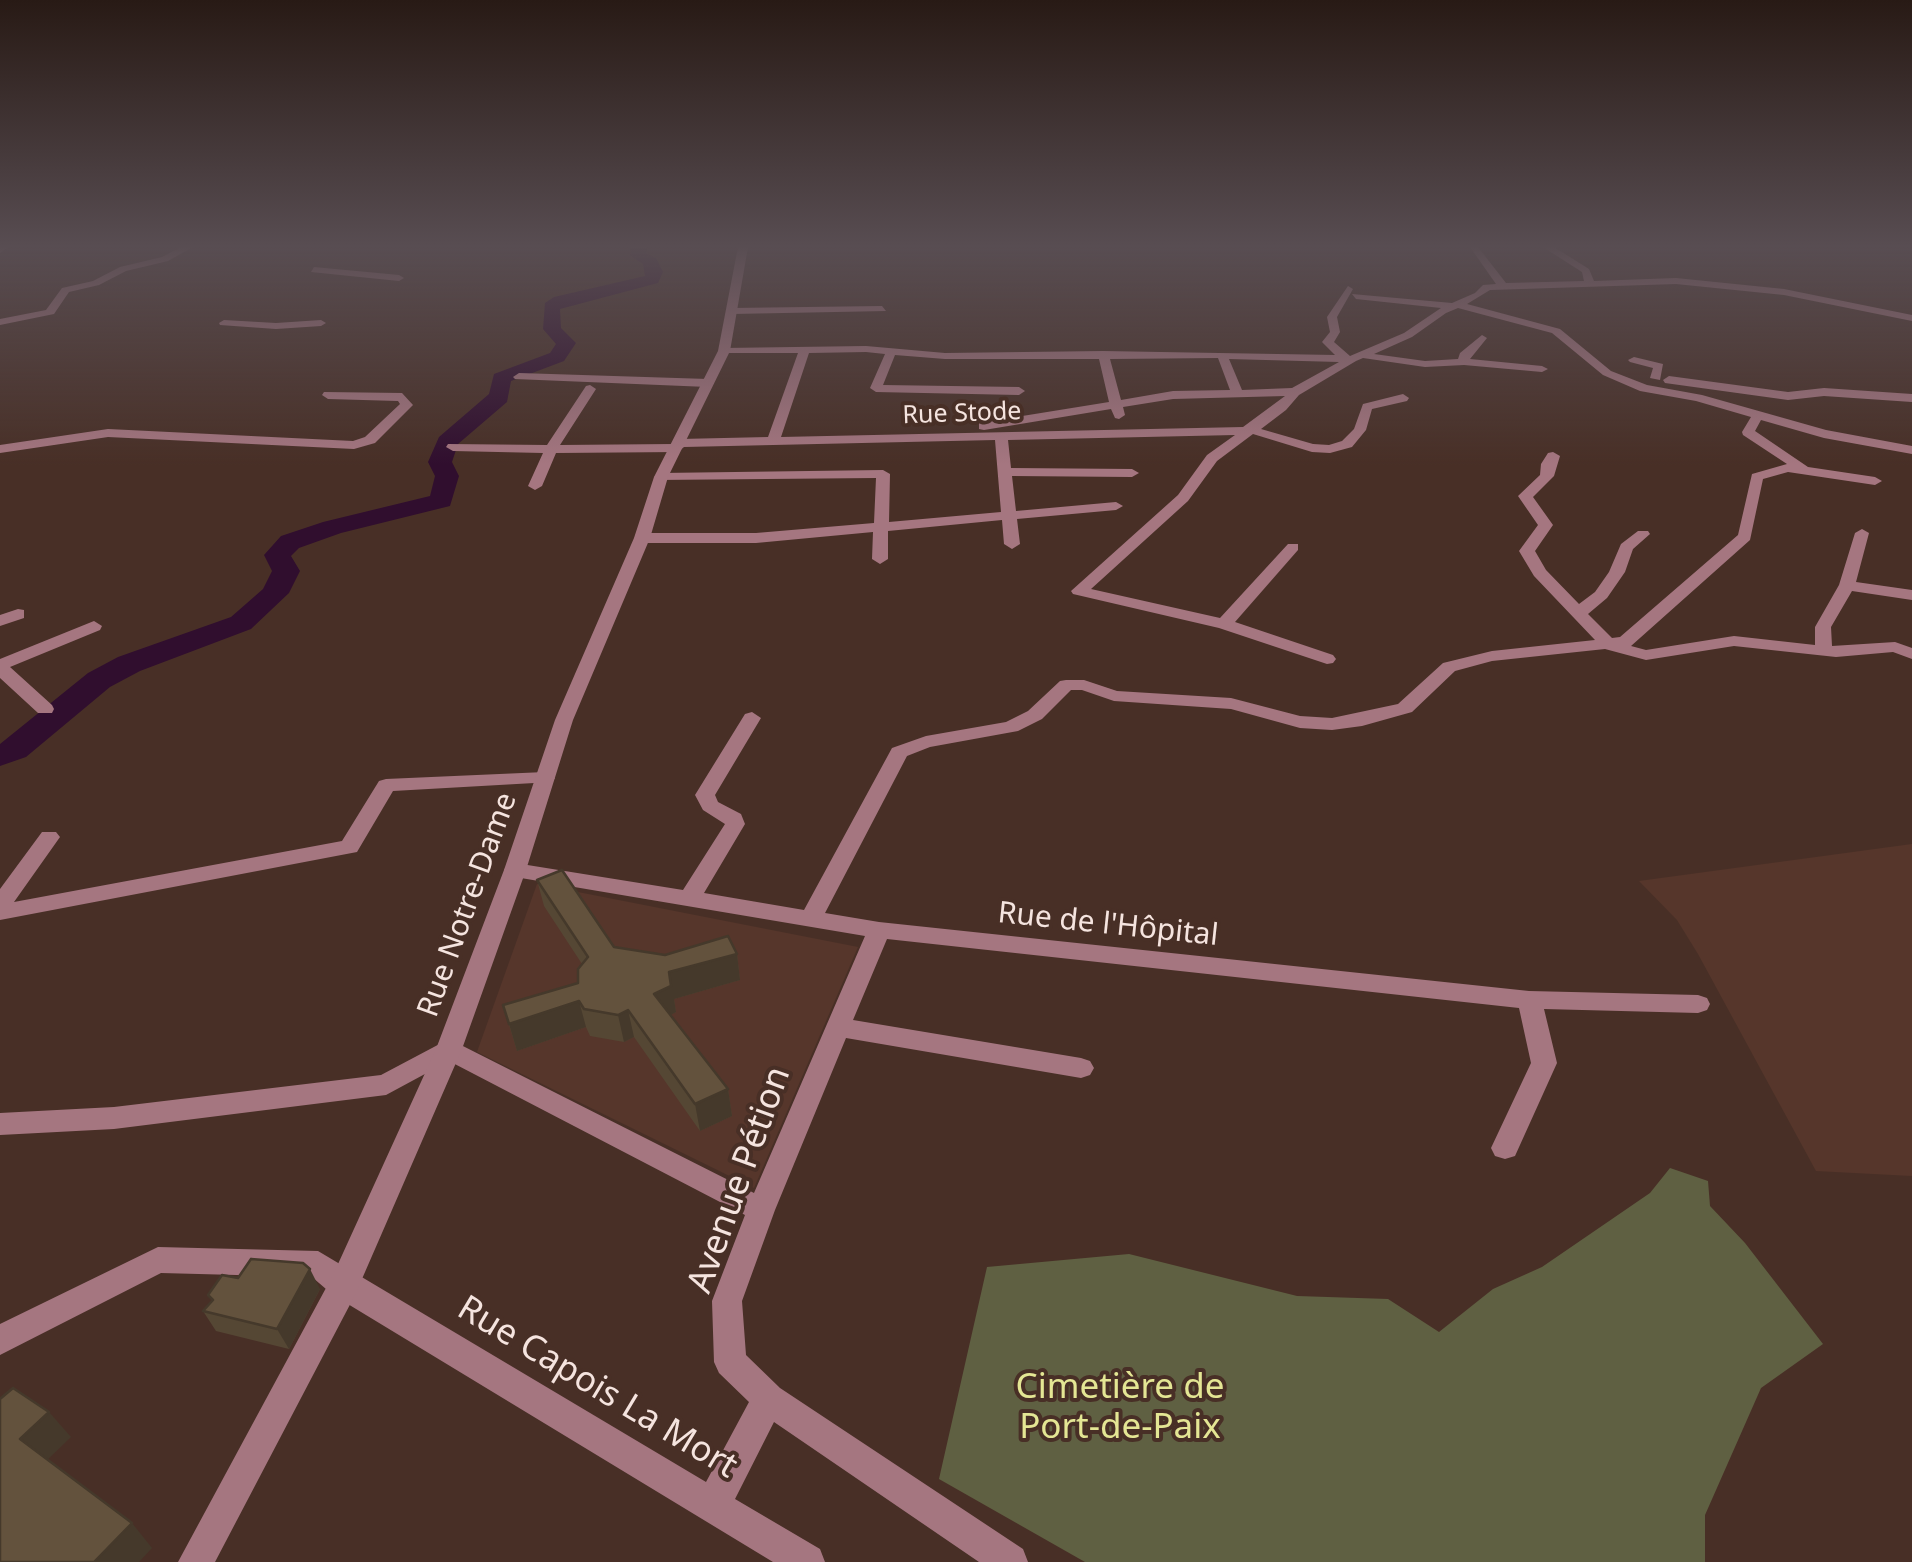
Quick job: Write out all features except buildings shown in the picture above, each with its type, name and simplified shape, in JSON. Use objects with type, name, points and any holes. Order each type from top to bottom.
[{"type":"street","name":"Rue Notre-Dame","points":[[196,1562],[344,1285],[449,1049],[515,870],[564,720],[642,538],[661,478],[724,351],[730,320]]},
{"type":"street","points":[[1333,320],[1335,332],[1328,342],[1354,357]]},
{"type":"street","points":[[1327,659],[1224,624],[1079,591],[1183,498],[1212,458],[1246,430],[1282,407],[1295,392],[1425,320]]},
{"type":"street","points":[[1512,320],[1556,331],[1607,373],[1632,383],[1824,434],[1912,450]]},
{"type":"street","points":[[224,322],[276,326],[321,323]]},
{"type":"street","points":[[1464,362],[1464,355],[1482,338]]},
{"type":"street","points":[[773,442],[805,349]]},
{"type":"street","points":[[724,351],[1354,357],[1542,369]]},
{"type":"street","points":[[891,352],[876,388],[1018,384],[1024,418]]},
{"type":"street","points":[[1103,354],[1124,431]]},
{"type":"street","points":[[1222,355],[1236,393]]},
{"type":"street","points":[[1634,360],[1659,366],[1656,378]]},
{"type":"street","points":[[520,377],[708,383]]},
{"type":"street","points":[[1632,383],[1656,378],[1788,396],[1824,392],[1912,398]]},
{"type":"street","points":[[535,486],[552,449],[590,388]]},
{"type":"street","points":[[929,438],[1024,418],[1173,395],[1295,392]]},
{"type":"street","points":[[0,449],[108,433],[354,445],[370,440],[407,404],[402,398],[328,396]]},
{"type":"street","name":"Rue Stode","points":[[453,447],[552,449],[1246,430],[1330,449],[1346,444],[1360,430],[1367,408],[1403,398]]},
{"type":"street","points":[[1758,415],[1748,432],[1803,469]]},
{"type":"street","points":[[1001,436],[1012,544]]},
{"type":"street","points":[[1554,456],[1548,464],[1547,476],[1525,496],[1546,525],[1527,551],[1540,573],[1608,646],[1646,655],[1734,642],[1824,651],[1895,647],[1912,654]]},
{"type":"street","points":[[811,919],[899,752],[926,742],[1011,727],[1036,715],[1066,685],[1084,685],[1114,696],[1231,704],[1300,722],[1332,724],[1405,708],[1448,667],[1492,656],[1625,642],[1745,537],[1757,477],[1773,470],[1803,469],[1874,481]]},
{"type":"street","points":[[1005,472],[1132,473]]},
{"type":"street","points":[[661,478],[883,474],[880,559]]},
{"type":"street","points":[[642,538],[756,538],[1116,506]]},
{"type":"street","points":[[1824,651],[1822,627],[1847,585],[1862,533]]},
{"type":"street","points":[[1580,612],[1601,595],[1617,572],[1626,547],[1642,534]]},
{"type":"street","points":[[1224,624],[1293,547]]},
{"type":"street","points":[[1847,585],[1912,596]]},
{"type":"street","points":[[0,620],[18,614]]},
{"type":"street","points":[[45,709],[0,667],[94,626]]},
{"type":"street","points":[[689,899],[735,824],[734,819],[710,806],[705,795],[752,718]]},
{"type":"street","points":[[0,912],[349,848],[386,785],[545,778]]},
{"type":"street","points":[[0,905],[49,837]]},
{"type":"street","name":"Rue de l'Hôpital","points":[[515,870],[878,930],[1528,1000],[1698,1004]]},
{"type":"street","name":"Avenue Pétion","points":[[878,930],[727,1301],[730,1362],[768,1400],[1010,1562]]},
{"type":"street","points":[[1506,1148],[1544,1062],[1528,1000]]},
{"type":"street","points":[[838,1027],[1080,1068]]},
{"type":"street","points":[[0,1124],[114,1118],[386,1085],[449,1049],[761,1210]]},
{"type":"street","name":"Rue Capois La Mort","points":[[0,1340],[158,1260],[318,1264],[344,1285],[714,1503],[806,1562]]},
{"type":"street","points":[[714,1503],[768,1400]]},
{"type":"shaded area","points":[[1912,844],[1912,1176],[1816,1171],[1698,954],[1677,920],[1639,881]]},
{"type":"shaded area","points":[[537,884],[858,947],[754,1188],[477,1052]]},
{"type":"green space","name":"Cimetière de Port-de-Paix","points":[[1670,1168],[1708,1181],[1710,1206],[1745,1243],[1823,1344],[1761,1388],[1705,1515],[1705,1562],[1085,1562],[939,1479],[987,1267],[1129,1254],[1297,1296],[1388,1299],[1439,1332],[1493,1289],[1542,1267],[1650,1193]]},
{"type":"waterway","points":[[0,756],[14,750],[99,680],[129,664],[241,623],[275,593],[286,571],[277,555],[290,542],[332,527],[441,501],[447,476],[440,462],[447,442],[499,397],[501,378],[557,357],[566,343],[552,329],[552,320]]}]
